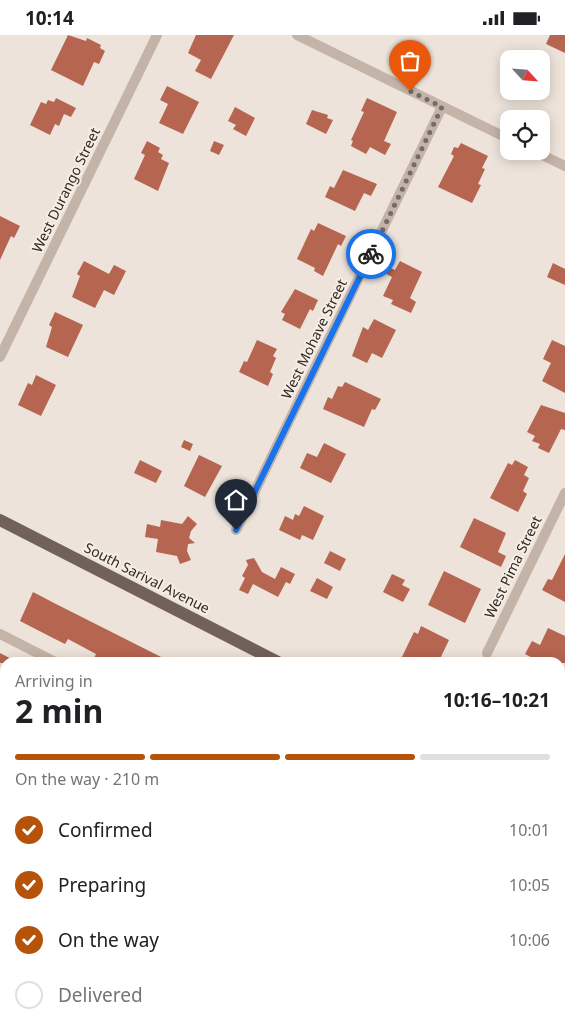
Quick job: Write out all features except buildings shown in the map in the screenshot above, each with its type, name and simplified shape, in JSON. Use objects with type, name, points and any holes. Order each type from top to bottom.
[{"type":"main road","name":"South Sarival Avenue","points":[[0,519],[268,657]]},
{"type":"street","name":"West Durango Street","points":[[0,357],[158,35]]},
{"type":"street","points":[[296,35],[500,135]]},
{"type":"street","name":"West Mohave Street","points":[[236,530],[442,107]]},
{"type":"street","points":[[550,159],[565,166]]},
{"type":"street","name":"West Pima Street","points":[[487,653],[565,493]]},
{"type":"street","points":[[0,634],[43,657]]},
{"type":"way so far","points":[[371,254],[442,107],[410,91]]},
{"type":"route","points":[[236,530],[371,254]]}]
